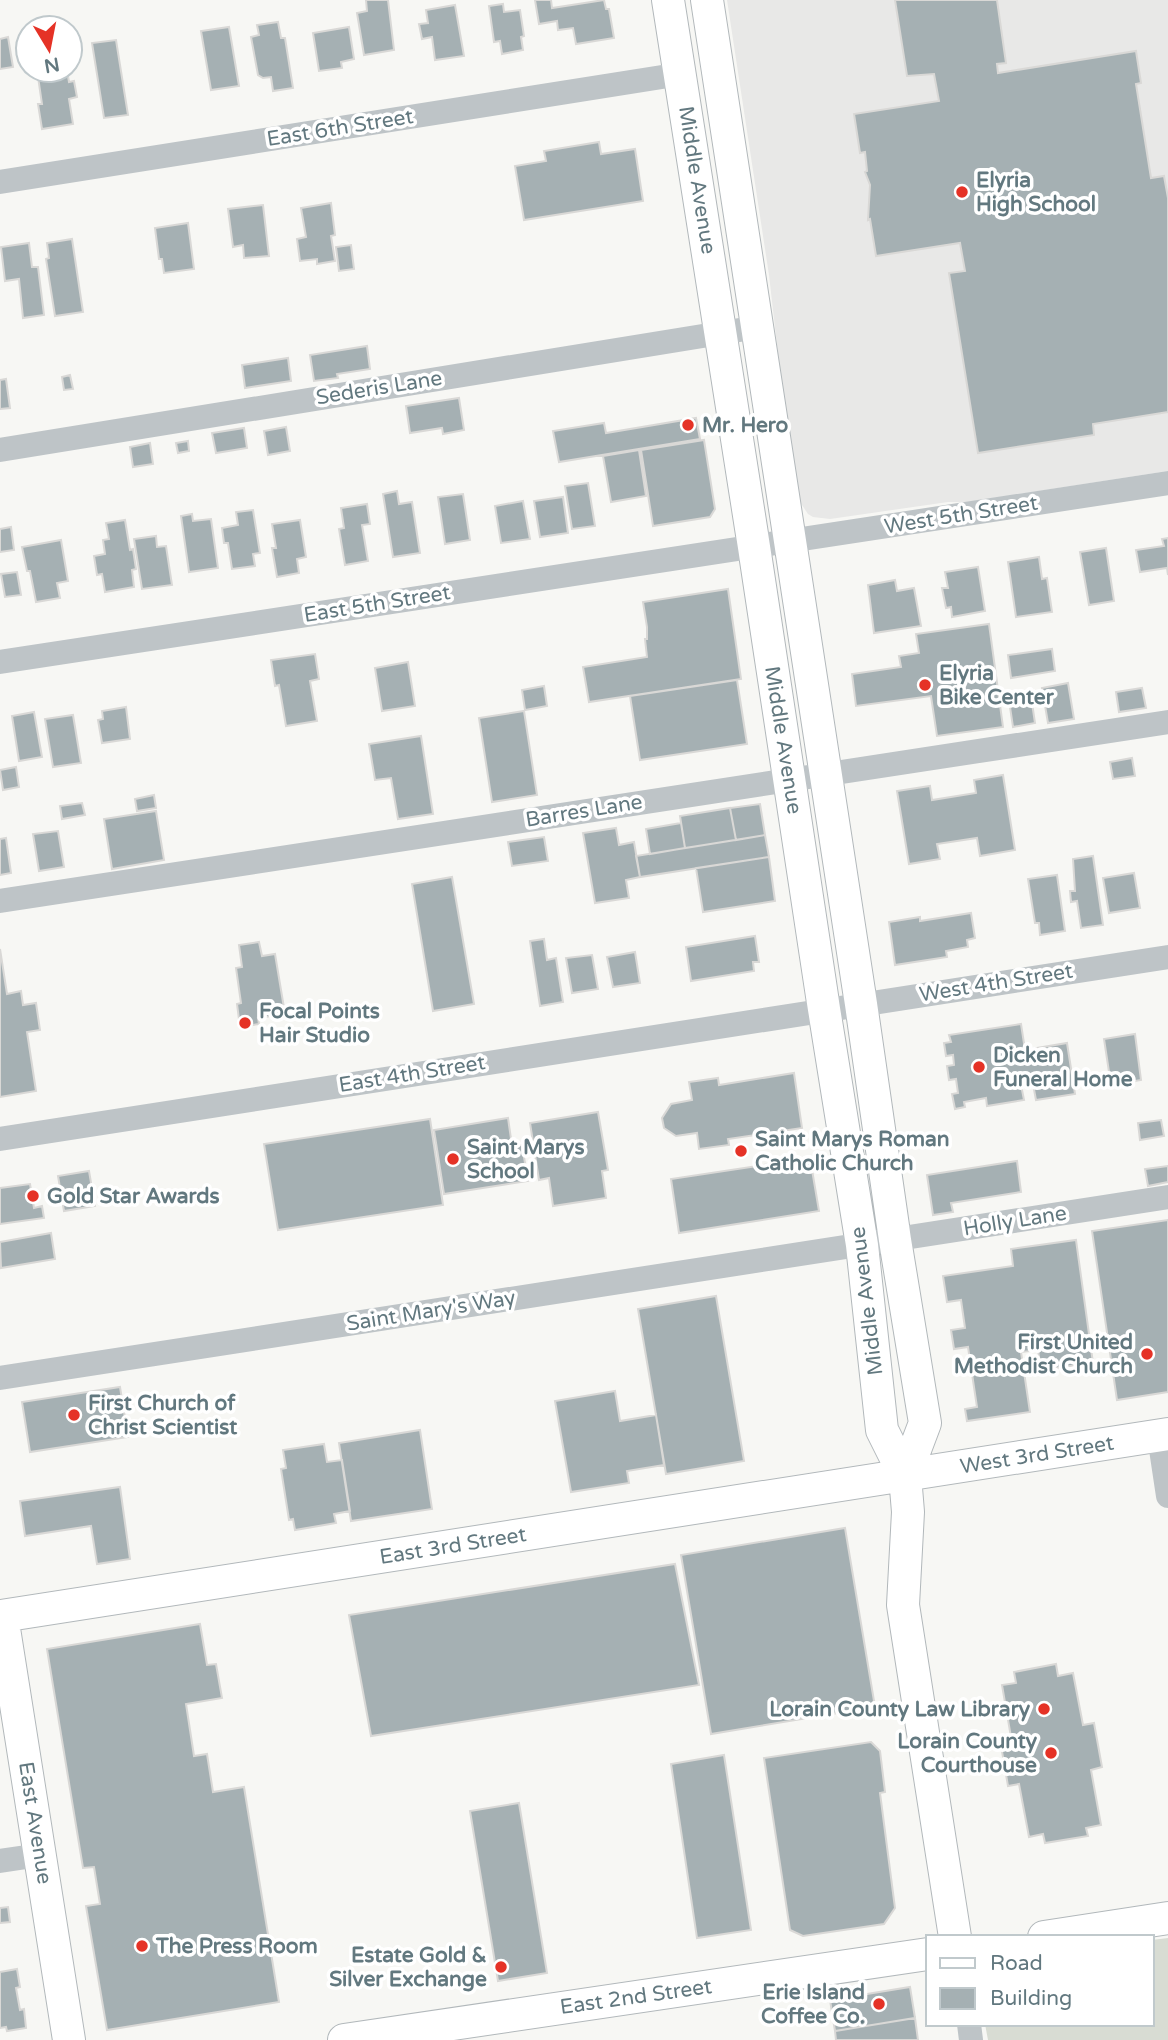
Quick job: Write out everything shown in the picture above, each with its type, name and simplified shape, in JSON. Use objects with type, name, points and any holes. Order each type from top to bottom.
[{"type":"main road","name":"Middle Avenue","points":[[668,0],[862,1245],[882,1430],[905,1476],[908,1512],[903,1605],[955,1935]]},
{"type":"main road","name":"Middle Avenue","points":[[707,0],[925,1423],[905,1476]]},
{"type":"main road","name":"West 3rd Street","points":[[905,1476],[1163,1435]]},
{"type":"main road","name":"East 3rd Street","points":[[1,1611],[905,1476]]},
{"type":"main road","name":"East Avenue","points":[[1,1611],[69,2040]]},
{"type":"main road","points":[[1057,1935],[1168,1918]]},
{"type":"main road","name":"East 2nd Street","points":[[344,2040],[466,2031],[926,1954]]},
{"type":"street","name":"East 6th Street","points":[[0,182],[681,74]]},
{"type":"street","name":"Sederis Lane","points":[[0,450],[758,327]]},
{"type":"street","name":"West 5th Street","points":[[754,547],[1168,483]]},
{"type":"street","name":"East 5th Street","points":[[0,662],[754,547]]},
{"type":"street","name":"Barres Lane","points":[[0,901],[1168,722]]},
{"type":"street","name":"West 4th Street","points":[[824,1009],[1168,957]]},
{"type":"street","name":"East 4th Street","points":[[0,1139],[824,1009]]},
{"type":"street","name":"Holly Lane","points":[[862,1245],[1168,1197]]},
{"type":"street","name":"Saint Mary's Way","points":[[0,1378],[862,1245]]},
{"type":"street","points":[[1163,1435],[1168,1496]]},
{"type":"street","points":[[0,1861],[40,1855]]},
{"type":"shaded area","name":"Elyria High School","points":[[727,0],[1168,0],[1168,471],[968,502],[948,502],[830,519],[808,514],[800,502]]},
{"type":"shaded area","points":[[1168,1938],[1168,2040],[988,2040],[985,2026],[1154,2026],[1154,1940]]},
{"type":"building","points":[[366,0],[388,0],[394,50],[364,55],[357,13],[367,11]]},
{"type":"building","points":[[535,0],[551,0],[552,8],[604,0],[606,9],[609,9],[614,38],[576,44],[573,28],[558,30],[557,21],[539,24]]},
{"type":"building","points":[[895,0],[997,0],[1006,63],[997,64],[998,73],[1136,51],[1141,83],[1136,84],[1151,178],[1164,176],[1168,198],[1168,412],[1093,424],[1094,435],[978,453],[949,273],[965,271],[960,243],[876,256],[870,219],[868,220],[870,185],[865,172],[865,152],[860,153],[854,114],[939,101],[934,74],[907,76]]},
{"type":"building","points":[[503,4],[504,12],[520,10],[523,50],[502,54],[500,41],[494,42],[489,6]]},
{"type":"building","points":[[455,5],[464,56],[435,60],[432,37],[422,39],[419,24],[428,23],[426,10]]},
{"type":"building","points":[[278,22],[281,38],[285,38],[293,88],[273,91],[271,77],[263,78],[258,75],[251,37],[259,35],[257,25]]},
{"type":"building","points":[[229,27],[239,86],[211,90],[201,31]]},
{"type":"building","points":[[349,27],[354,59],[341,62],[342,68],[319,71],[313,33]]},
{"type":"building","points":[[8,37],[13,67],[0,69],[0,39]]},
{"type":"building","points":[[116,40],[128,115],[104,118],[92,43]]},
{"type":"building","points":[[39,84],[75,84],[77,97],[69,99],[73,124],[42,129],[38,104],[42,104]]},
{"type":"building","points":[[599,142],[601,154],[635,149],[643,201],[524,220],[515,166],[546,161],[544,151]]},
{"type":"building","points":[[331,203],[335,235],[331,236],[335,261],[317,264],[317,259],[300,261],[297,239],[306,237],[301,208]]},
{"type":"building","points":[[263,205],[269,256],[244,258],[243,245],[233,247],[228,209]]},
{"type":"building","points":[[188,223],[194,269],[164,273],[162,259],[159,259],[155,228]]},
{"type":"building","points":[[72,239],[83,312],[55,316],[46,259],[49,258],[47,243]]},
{"type":"building","points":[[29,243],[32,267],[38,267],[44,315],[23,318],[19,279],[5,281],[1,247]]},
{"type":"building","points":[[351,245],[354,269],[339,271],[336,247]]},
{"type":"building","points":[[367,346],[370,369],[314,381],[310,355]]},
{"type":"building","points":[[288,358],[291,381],[245,388],[242,365]]},
{"type":"building","points":[[70,375],[73,389],[64,390],[62,377]]},
{"type":"building","points":[[6,379],[10,408],[0,409],[0,380]]},
{"type":"building","points":[[459,398],[464,430],[443,434],[442,428],[410,433],[406,406]]},
{"type":"building","points":[[696,418],[700,439],[559,462],[553,431],[604,423],[606,433]]},
{"type":"building","points":[[286,427],[290,451],[268,455],[264,431]]},
{"type":"building","points":[[244,428],[247,448],[216,453],[212,433]]},
{"type":"building","points":[[704,440],[715,509],[710,517],[653,526],[641,450]]},
{"type":"building","points":[[188,441],[189,451],[178,453],[176,443]]},
{"type":"building","points":[[150,443],[153,464],[133,467],[130,447]]},
{"type":"building","points":[[639,450],[646,496],[611,502],[603,456]]},
{"type":"building","points":[[588,483],[595,526],[572,529],[565,486]]},
{"type":"building","points":[[397,491],[399,504],[412,502],[420,553],[393,557],[383,494]]},
{"type":"building","points":[[463,494],[470,540],[445,544],[438,497]]},
{"type":"building","points":[[563,497],[568,533],[540,537],[534,501]]},
{"type":"building","points":[[523,501],[530,539],[501,543],[495,506]]},
{"type":"building","points":[[367,504],[370,524],[362,525],[368,561],[345,565],[339,529],[344,528],[341,508]]},
{"type":"building","points":[[253,510],[260,553],[253,554],[255,566],[232,569],[228,543],[224,543],[222,528],[238,525],[236,512]]},
{"type":"building","points":[[192,514],[193,521],[211,519],[218,568],[189,572],[181,516]]},
{"type":"building","points":[[125,520],[136,569],[132,570],[134,587],[105,592],[102,574],[97,575],[94,556],[105,554],[103,540],[109,539],[106,523]]},
{"type":"building","points":[[300,520],[306,557],[297,559],[299,573],[277,577],[272,548],[276,548],[272,524]]},
{"type":"building","points":[[11,527],[14,550],[0,552],[0,529]]},
{"type":"building","points":[[156,536],[157,547],[166,546],[172,585],[142,589],[134,539]]},
{"type":"building","points":[[1168,538],[1168,575],[1167,568],[1140,572],[1136,550],[1164,546],[1162,539]]},
{"type":"building","points":[[61,540],[68,581],[57,583],[60,598],[36,602],[22,547]]},
{"type":"building","points":[[1106,548],[1114,601],[1089,605],[1080,552]]},
{"type":"building","points":[[1039,557],[1042,579],[1047,578],[1052,612],[1016,617],[1008,562]]},
{"type":"building","points":[[978,567],[985,611],[952,617],[951,607],[946,608],[942,588],[948,588],[945,572]]},
{"type":"building","points":[[17,572],[21,595],[5,597],[1,574]]},
{"type":"building","points":[[895,580],[897,591],[914,588],[921,626],[874,633],[868,585]]},
{"type":"building","points":[[728,589],[741,679],[589,702],[583,667],[647,657],[647,627],[643,602]]},
{"type":"building","name":"Elyria Bike Center","points":[[989,624],[1003,727],[937,736],[931,696],[856,706],[852,674],[901,667],[899,656],[919,653],[916,634]]},
{"type":"building","points":[[1052,649],[1055,671],[1011,678],[1008,655]]},
{"type":"building","points":[[315,654],[319,679],[310,681],[317,721],[286,726],[279,685],[275,686],[271,660]]},
{"type":"building","points":[[408,662],[415,706],[382,711],[375,668]]},
{"type":"building","points":[[737,680],[747,744],[640,760],[630,696]]},
{"type":"building","points":[[1068,683],[1074,719],[1048,723],[1042,688]]},
{"type":"building","points":[[544,686],[547,706],[525,710],[522,690]]},
{"type":"building","points":[[1142,688],[1146,708],[1119,712],[1116,692]]},
{"type":"building","points":[[1032,703],[1035,723],[1013,727],[1010,707]]},
{"type":"building","points":[[126,707],[130,739],[102,743],[98,720],[103,719],[102,711]]},
{"type":"building","points":[[524,711],[537,795],[492,802],[479,718]]},
{"type":"building","points":[[34,712],[42,757],[19,761],[12,716]]},
{"type":"building","points":[[73,715],[81,763],[53,767],[45,719]]},
{"type":"building","points":[[421,736],[433,814],[398,819],[391,778],[375,780],[369,744]]},
{"type":"building","points":[[1132,758],[1135,776],[1113,779],[1110,762]]},
{"type":"building","points":[[16,767],[19,787],[3,790],[0,770]]},
{"type":"building","points":[[1003,775],[1015,850],[980,856],[977,838],[937,844],[940,859],[909,864],[897,791],[930,786],[932,800],[976,793],[974,780]]},
{"type":"building","points":[[154,795],[156,808],[137,811],[135,799]]},
{"type":"building","points":[[82,803],[85,815],[62,819],[60,806]]},
{"type":"building","points":[[760,804],[765,835],[736,840],[730,808]]},
{"type":"building","points":[[730,808],[736,840],[685,848],[680,816]]},
{"type":"building","points":[[156,811],[164,860],[112,869],[104,819]]},
{"type":"building","points":[[681,823],[685,848],[650,854],[646,829]]},
{"type":"building","points":[[616,828],[619,845],[634,842],[640,877],[626,880],[629,898],[595,903],[583,833]]},
{"type":"building","points":[[58,831],[64,867],[39,871],[33,834]]},
{"type":"building","points":[[765,835],[769,857],[640,877],[636,856]]},
{"type":"building","points":[[544,837],[548,861],[512,866],[508,842]]},
{"type":"building","points":[[6,838],[11,873],[0,875],[0,839]]},
{"type":"building","points":[[1093,856],[1103,925],[1081,928],[1077,901],[1071,902],[1070,891],[1075,891],[1073,859]]},
{"type":"building","points":[[769,857],[775,901],[703,912],[696,868]]},
{"type":"building","points":[[1134,873],[1140,908],[1109,913],[1103,878]]},
{"type":"building","points":[[1057,875],[1065,931],[1040,935],[1039,923],[1035,923],[1028,879]]},
{"type":"building","points":[[452,877],[474,1004],[433,1011],[412,884]]},
{"type":"building","points":[[971,913],[975,938],[967,940],[968,947],[946,951],[947,957],[895,965],[889,922],[920,917],[920,921]]},
{"type":"building","points":[[755,936],[759,962],[753,962],[754,971],[691,981],[686,947]]},
{"type":"building","points":[[544,939],[547,960],[556,958],[563,1002],[540,1006],[530,941]]},
{"type":"building","points":[[259,942],[262,956],[275,954],[285,1014],[258,1018],[259,1024],[240,1027],[237,1004],[241,1003],[236,968],[242,967],[239,945]]},
{"type":"building","points":[[0,949],[7,994],[21,991],[23,1005],[36,1003],[40,1030],[27,1032],[36,1091],[0,1097]]},
{"type":"building","points":[[635,952],[640,983],[613,987],[607,957]]},
{"type":"building","points":[[592,955],[598,989],[572,993],[566,958]]},
{"type":"building","points":[[1021,1024],[1025,1050],[1067,1043],[1075,1094],[1036,1100],[1033,1084],[1021,1085],[1024,1100],[987,1106],[986,1098],[964,1102],[965,1107],[955,1109],[952,1094],[958,1093],[956,1079],[949,1080],[947,1066],[954,1065],[953,1055],[946,1056],[944,1043],[951,1042],[949,1035]]},
{"type":"building","points":[[1135,1034],[1141,1080],[1111,1085],[1104,1039]]},
{"type":"building","points":[[794,1073],[802,1128],[728,1139],[729,1145],[699,1149],[697,1133],[676,1136],[664,1128],[662,1118],[671,1104],[692,1100],[689,1082],[718,1078],[719,1085]]},
{"type":"building","points":[[598,1112],[608,1170],[602,1171],[606,1198],[553,1206],[549,1178],[539,1180],[530,1123]]},
{"type":"building","points":[[508,1118],[512,1146],[522,1145],[528,1181],[444,1194],[434,1130]]},
{"type":"building","points":[[430,1119],[443,1205],[278,1230],[264,1144]]},
{"type":"building","points":[[1161,1120],[1164,1136],[1140,1140],[1138,1123]]},
{"type":"building","points":[[810,1158],[819,1211],[679,1233],[671,1179]]},
{"type":"building","points":[[1017,1161],[1021,1192],[951,1203],[953,1212],[933,1215],[927,1175]]},
{"type":"building","points":[[1168,1166],[1168,1182],[1148,1186],[1145,1169]]},
{"type":"building","points":[[89,1171],[95,1206],[64,1211],[58,1176]]},
{"type":"building","points":[[30,1184],[34,1208],[42,1206],[44,1218],[0,1224],[0,1188]]},
{"type":"building","points":[[1168,1220],[1168,1392],[1117,1400],[1092,1231]]},
{"type":"building","points":[[51,1233],[55,1259],[1,1268],[0,1242]]},
{"type":"building","points":[[1076,1240],[1093,1363],[1041,1370],[1038,1350],[1021,1352],[1030,1412],[967,1421],[965,1409],[977,1407],[968,1347],[954,1349],[951,1330],[965,1328],[961,1300],[947,1302],[943,1276],[1013,1266],[1011,1249]]},
{"type":"building","points":[[716,1296],[744,1461],[666,1474],[638,1309]]},
{"type":"building","points":[[120,1387],[128,1437],[30,1452],[22,1402]]},
{"type":"building","points":[[615,1391],[620,1421],[656,1415],[664,1465],[627,1471],[629,1483],[571,1492],[555,1401]]},
{"type":"building","points":[[420,1430],[432,1509],[351,1521],[339,1443]]},
{"type":"building","points":[[324,1444],[327,1462],[342,1460],[350,1511],[334,1514],[336,1523],[295,1530],[293,1519],[289,1520],[281,1469],[286,1468],[283,1450]]},
{"type":"building","points":[[120,1487],[130,1559],[97,1564],[91,1526],[25,1536],[20,1501]]},
{"type":"building","points":[[845,1528],[875,1707],[711,1734],[681,1555]]},
{"type":"building","points":[[675,1564],[699,1685],[371,1736],[349,1615]]},
{"type":"building","points":[[200,1624],[207,1665],[216,1664],[222,1698],[186,1704],[194,1756],[207,1754],[213,1792],[244,1787],[279,2002],[107,2030],[86,1906],[100,1904],[94,1867],[83,1868],[47,1649]]},
{"type":"building","name":"Lorain County Courthouse","points":[[1056,1664],[1058,1676],[1073,1673],[1083,1725],[1094,1723],[1102,1767],[1091,1770],[1101,1825],[1086,1828],[1088,1836],[1045,1843],[1043,1834],[1029,1837],[1019,1784],[1008,1786],[1000,1740],[1011,1737],[1002,1685],[1016,1683],[1014,1672]]},
{"type":"building","points":[[871,1742],[880,1751],[885,1792],[880,1793],[895,1908],[884,1924],[803,1936],[790,1930],[764,1758]]},
{"type":"building","points":[[724,1755],[751,1930],[697,1938],[671,1764]]},
{"type":"building","points":[[519,1803],[547,1973],[498,1981],[470,1811]]},
{"type":"building","points":[[8,1907],[10,1922],[0,1923],[0,1908]]},
{"type":"building","points":[[17,1969],[20,1987],[16,1988],[20,2010],[24,2009],[26,2028],[7,2031],[6,2027],[0,2028],[0,1972]]},
{"type":"building","points":[[910,1987],[915,2018],[835,2031],[830,2000]]},
{"type":"building","points":[[915,2018],[918,2040],[836,2040],[835,2031]]},
{"type":"place","name":"Elyria High School","points":[[962,192]]},
{"type":"place","name":"Mr. Hero","points":[[688,425]]},
{"type":"place","name":"Elyria Bike Center","points":[[925,685]]},
{"type":"place","name":"Focal Points Hair Studio","points":[[245,1023]]},
{"type":"place","name":"Dicken Funeral Home","points":[[979,1067]]},
{"type":"place","name":"Saint Marys Roman Catholic Church","points":[[741,1151]]},
{"type":"place","name":"Saint Marys School","points":[[453,1159]]},
{"type":"place","name":"Gold Star Awards","points":[[33,1196]]},
{"type":"place","name":"First United Methodist Church","points":[[1147,1354]]},
{"type":"place","name":"First Church of Christ Scientist","points":[[74,1415]]},
{"type":"place","name":"Lorain County Law Library","points":[[1044,1709]]},
{"type":"place","name":"Lorain County Courthouse","points":[[1051,1753]]},
{"type":"place","name":"The Press Room","points":[[142,1946]]},
{"type":"place","name":"Estate Gold & Silver Exchange","points":[[501,1967]]},
{"type":"place","name":"Erie Island Coffee Co.","points":[[879,2004]]}]
